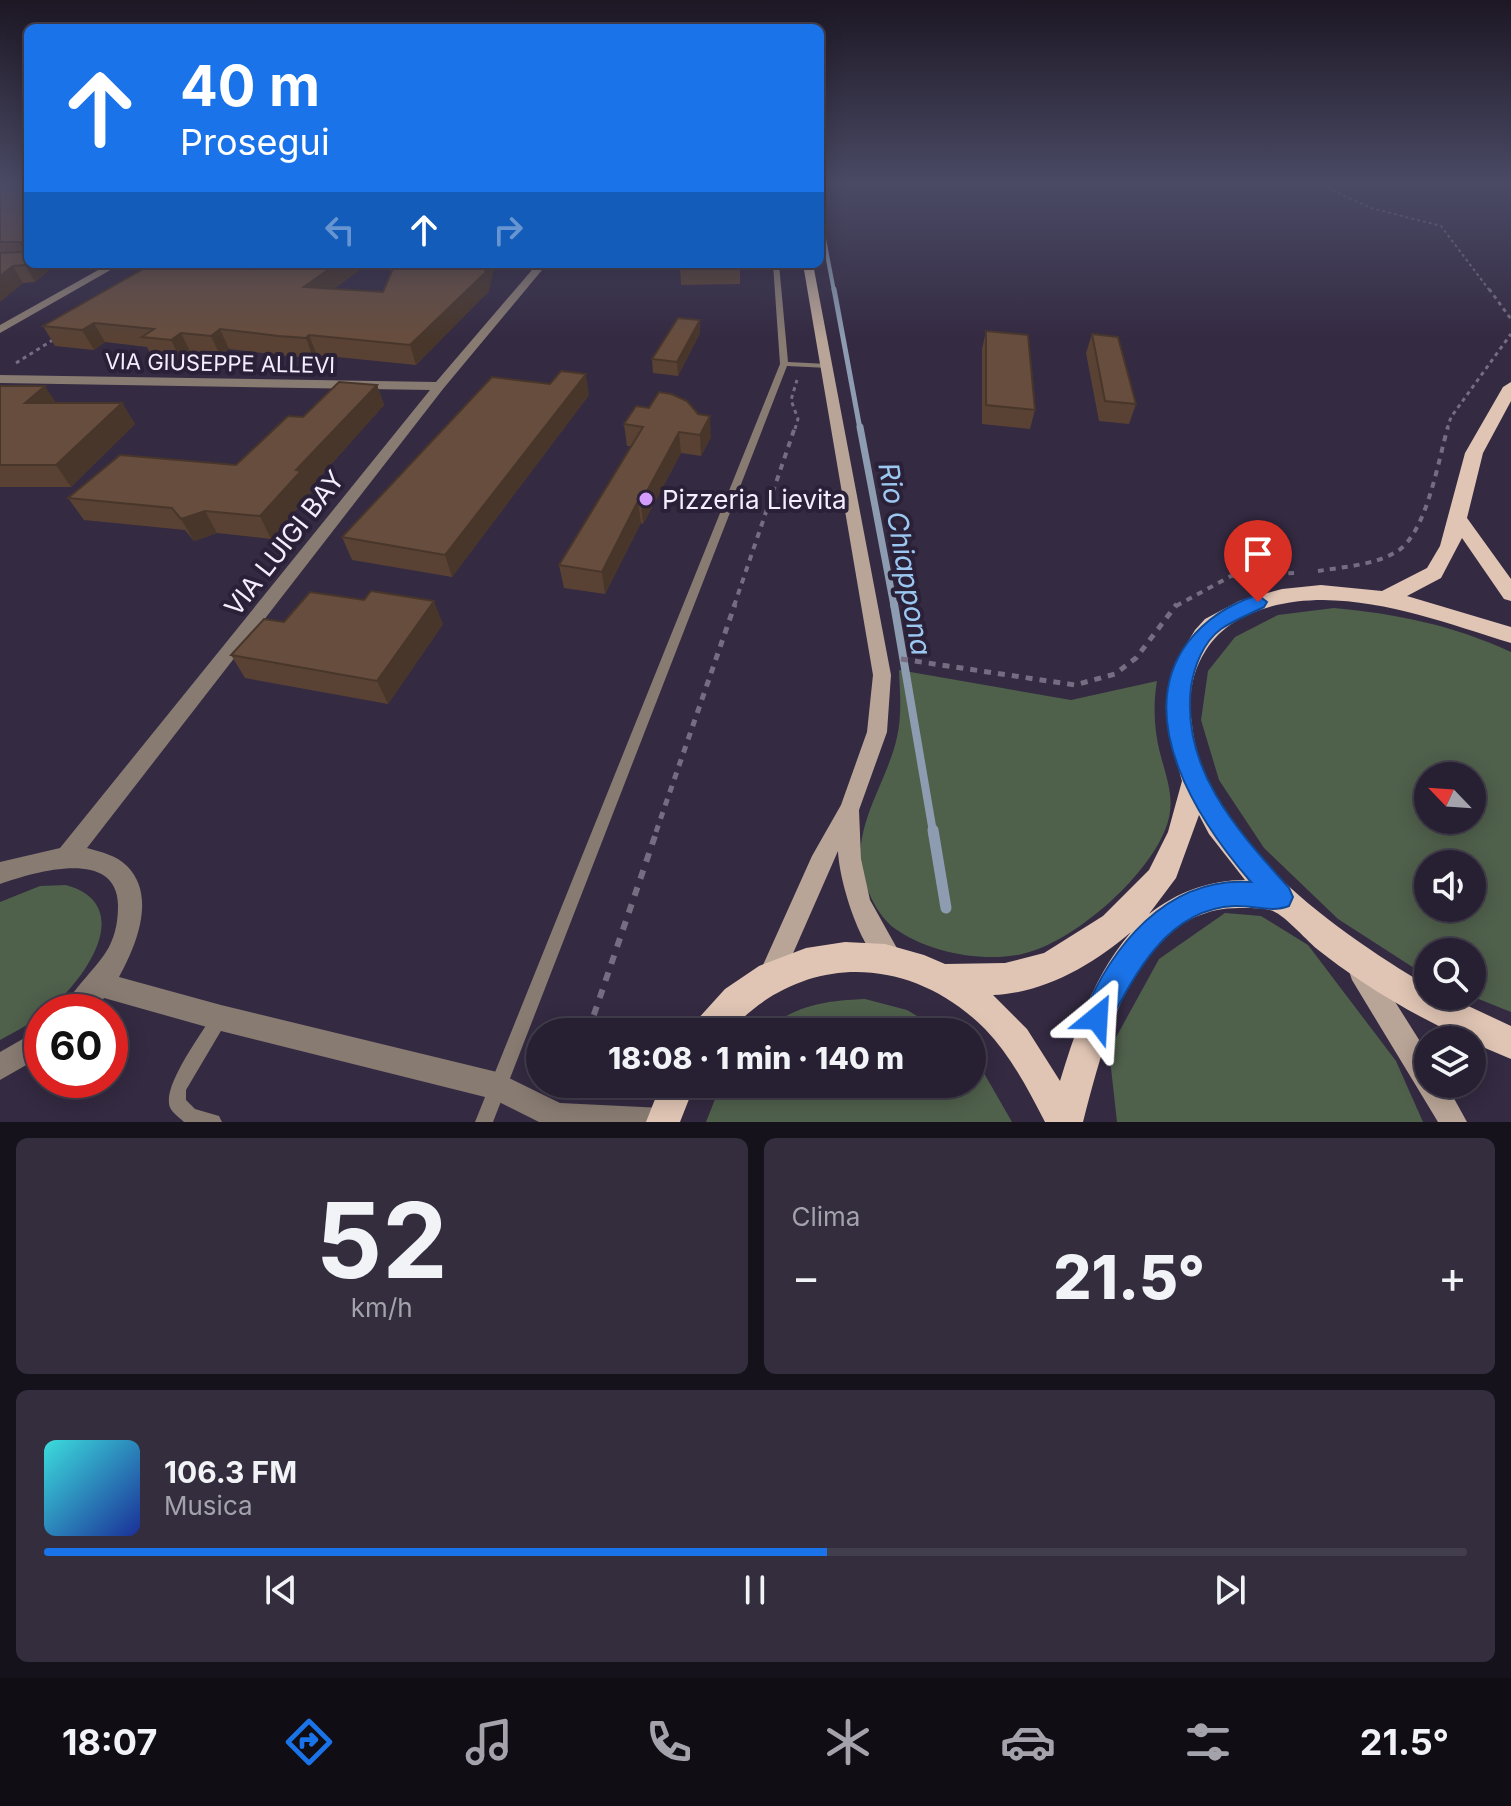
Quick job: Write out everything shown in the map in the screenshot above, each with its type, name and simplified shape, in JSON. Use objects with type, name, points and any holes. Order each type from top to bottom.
[{"type":"main road","points":[[1386,598],[1434,573],[1450,546],[1474,453],[1511,387]]},
{"type":"main road","points":[[1456,516],[1511,594]]},
{"type":"main road","points":[[1511,635],[1447,612],[1386,598],[1317,593],[1258,602],[1212,625],[1184,664],[1176,716],[1195,781],[1229,838],[1280,897],[1354,959],[1409,995],[1469,1026],[1511,1043]]},
{"type":"main road","points":[[945,980],[1014,978],[1048,967],[1084,949],[1115,926],[1159,881],[1174,850],[1195,781]]},
{"type":"main road","points":[[1065,1122],[1089,1033],[1123,967],[1161,922],[1188,905],[1208,898],[1235,894],[1280,897]]},
{"type":"main road","points":[[717,1018],[725,1007],[771,974],[829,956],[891,959],[945,980],[993,1015],[1033,1063],[1065,1122]]},
{"type":"main road","points":[[663,1122],[672,1098]]},
{"type":"street","points":[[0,330],[109,268]]},
{"type":"street","name":"VIA LUIGI BAY","points":[[67,856],[439,386],[539,268]]},
{"type":"street","points":[[771,974],[820,863],[850,808],[877,732],[882,675],[809,268]]},
{"type":"street","name":"VIA GIUSEPPE ALLEVI","points":[[0,379],[439,386]]},
{"type":"street","points":[[850,808],[849,870],[852,889],[860,911],[891,959]]},
{"type":"street","points":[[0,873],[28,862],[67,856],[95,859],[116,871],[128,890],[130,917],[121,949],[91,994]]},
{"type":"street","points":[[1354,959],[1414,1055]]},
{"type":"street","points":[[100,984],[221,1018],[497,1086],[558,1117],[663,1122]]},
{"type":"street","points":[[0,1067],[24,1052]]},
{"type":"street","points":[[1439,1098],[1453,1122]]},
{"type":"lane","points":[[484,1122],[784,364],[776,268]]},
{"type":"lane","points":[[784,364],[828,366]]},
{"type":"lane","points":[[213,1122],[190,1116],[183,1110],[177,1104],[178,1088],[221,1018]]},
{"type":"path","points":[[1448,235],[1511,319]]},
{"type":"path","points":[[13,364],[67,331]]},
{"type":"path","points":[[1317,571],[1359,565],[1398,551],[1419,526],[1451,417],[1511,334]]},
{"type":"path","points":[[593,1018],[798,419],[791,400],[799,374]]},
{"type":"path","points":[[879,656],[1075,685],[1115,674],[1136,658],[1178,603],[1231,576],[1303,573]]},
{"type":"green space","points":[[1334,608],[1424,622],[1511,652],[1511,1012],[1486,1002],[1486,938],[1414,938],[1414,968],[1338,919],[1264,848],[1219,780],[1201,720],[1208,671],[1235,637],[1278,615]]},
{"type":"green space","points":[[899,670],[1071,700],[1157,681],[1155,726],[1170,791],[1169,820],[1142,868],[1085,923],[1063,937],[1022,954],[973,956],[938,949],[907,936],[888,923],[877,909],[862,870],[862,836],[897,737]]},
{"type":"green space","points":[[66,885],[86,894],[98,907],[102,922],[99,939],[82,973],[65,994],[24,994],[24,1026],[0,1040],[0,902],[40,886]]},
{"type":"green space","points":[[1225,913],[1261,916],[1308,945],[1396,1061],[1423,1122],[1117,1122],[1109,1050],[1159,959]]},
{"type":"green space","points":[[865,999],[907,1010],[920,1018],[784,1018],[810,1006]]},
{"type":"green space","points":[[986,1077],[1012,1122],[706,1122],[715,1098],[986,1098]]},
{"type":"building","points":[[0,235],[24,235],[24,249],[21,242],[0,242]]},
{"type":"building","points":[[24,249],[24,265],[13,266],[0,276],[0,253],[22,252]]},
{"type":"building","points":[[145,268],[330,268],[304,287],[383,292],[393,268],[486,268],[485,273],[410,345],[220,329],[211,336],[181,333],[171,340],[142,337],[154,329],[94,323],[82,330],[43,326]]},
{"type":"building","points":[[678,318],[700,320],[677,362],[652,359]]},
{"type":"building","points":[[986,331],[1028,335],[1035,410],[986,405]]},
{"type":"building","points":[[1092,334],[1118,337],[1136,404],[1105,401]]},
{"type":"building","points":[[561,371],[586,374],[445,555],[342,537],[492,377],[550,384]]},
{"type":"building","points":[[339,382],[377,385],[296,470],[301,471],[260,516],[205,511],[181,519],[172,508],[68,498],[120,455],[236,465],[288,416],[303,417]]},
{"type":"building","points":[[0,386],[45,386],[25,403],[122,403],[56,465],[0,465]]},
{"type":"building","points":[[659,392],[687,401],[698,414],[710,416],[700,435],[679,432],[641,502],[638,501],[602,572],[559,565],[643,427],[624,424],[636,406],[649,408]]},
{"type":"building","points":[[371,591],[434,601],[377,681],[231,655],[264,619],[284,622],[310,592],[364,600]]},
{"type":"waterway","name":"Rio Chiappona","points":[[824,239],[834,291]]},
{"type":"waterway","name":"Rio Chiappona","points":[[834,289],[860,429]]},
{"type":"waterway","name":"Rio Chiappona","points":[[860,427],[894,606]]},
{"type":"waterway","name":"Rio Chiappona","points":[[894,604],[933,832]]},
{"type":"waterway","name":"Rio Chiappona","points":[[933,830],[946,908]]},
{"type":"place","name":"Pizzeria Lievita","points":[[646,499]]},
{"type":"route","points":[[1097,1018],[1123,967],[1161,922],[1188,905],[1208,898],[1235,894],[1280,897],[1229,838],[1195,781],[1176,716],[1184,664],[1212,625],[1258,602]]}]
